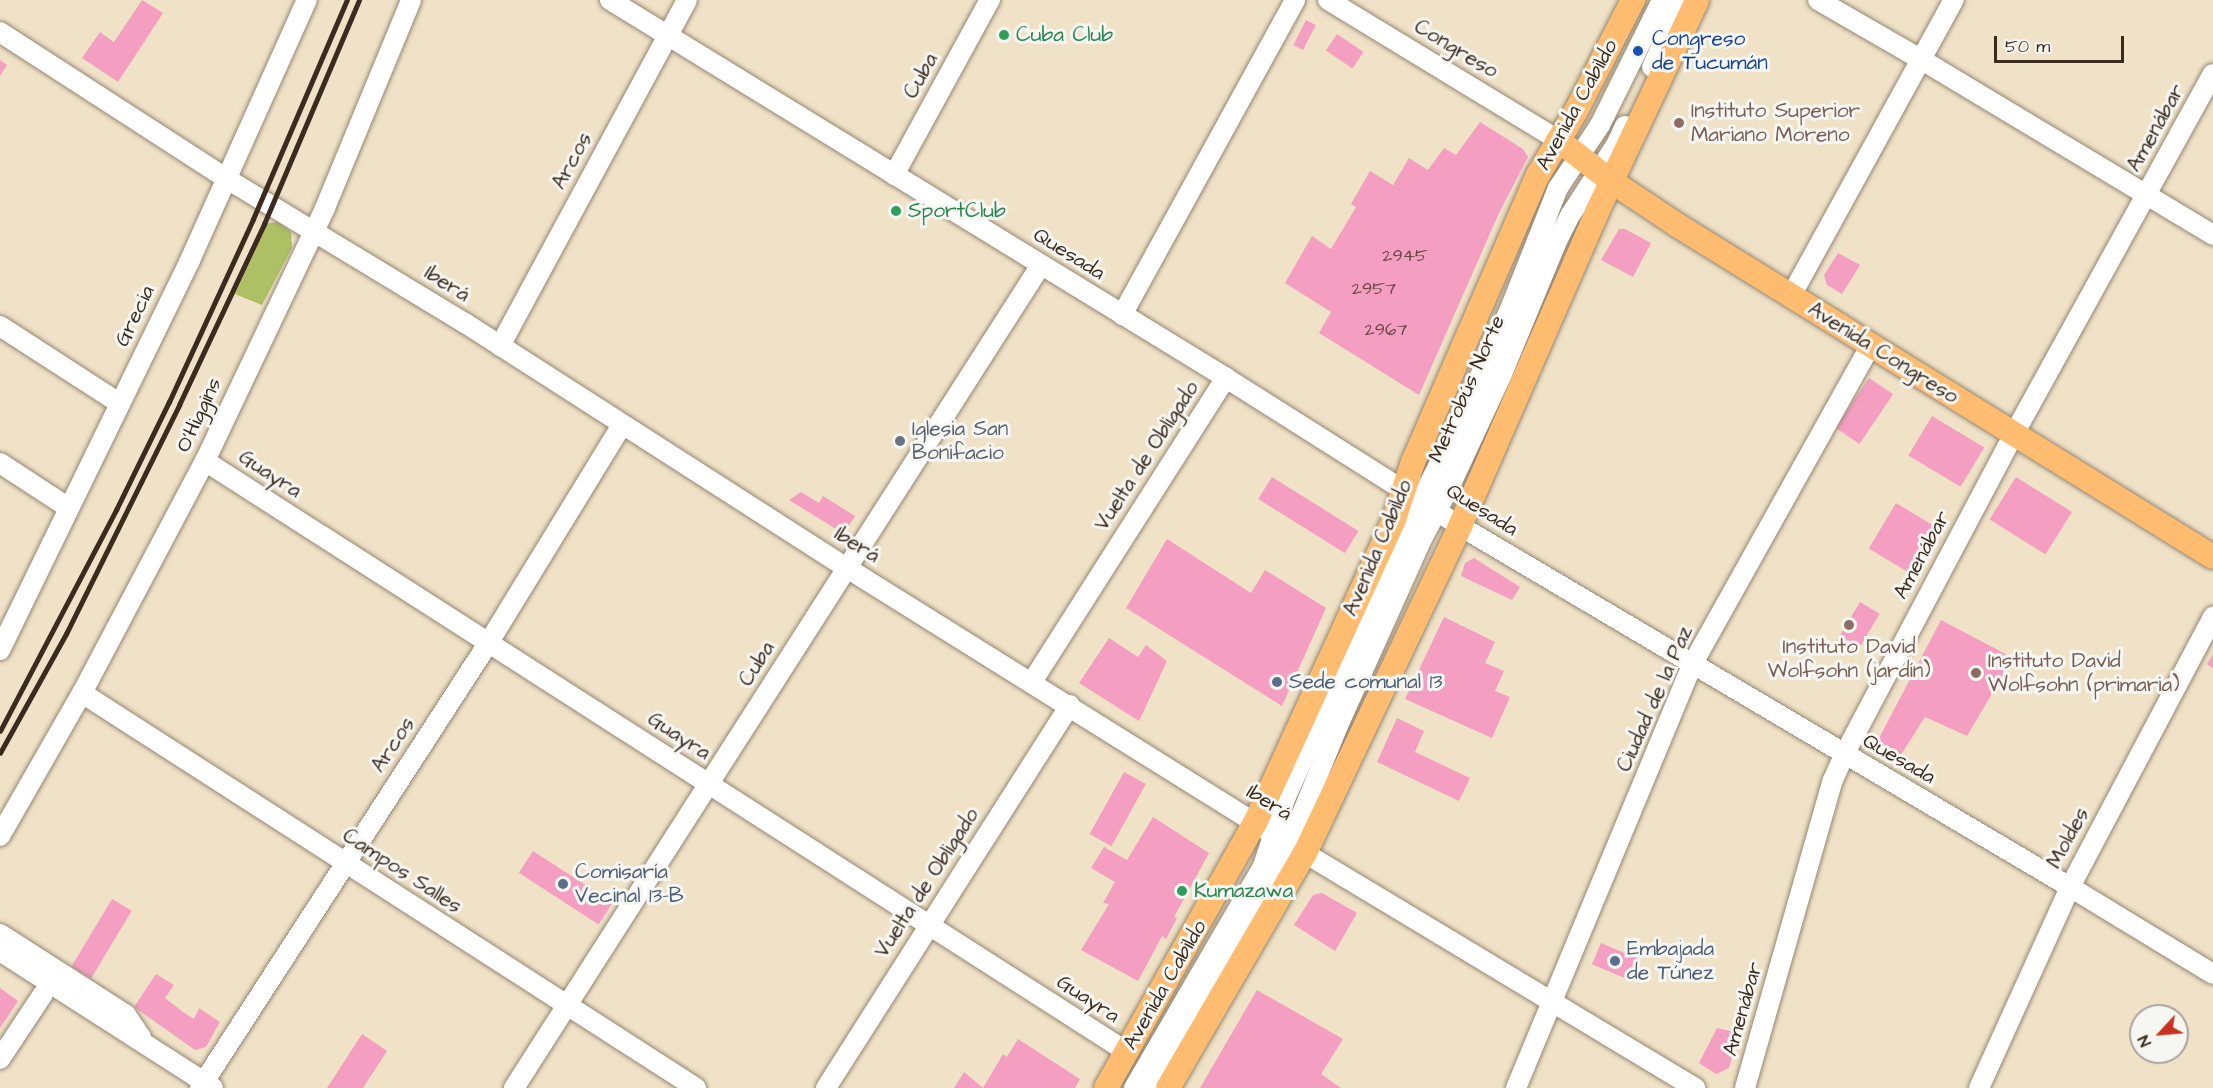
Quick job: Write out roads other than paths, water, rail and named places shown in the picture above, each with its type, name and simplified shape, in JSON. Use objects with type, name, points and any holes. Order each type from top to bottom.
[{"type":"main road","name":"Avenida Cabildo","points":[[1168,1088],[1281,838],[1394,519],[1420,500],[1413,462],[1538,175],[1633,0]]},
{"type":"main road","name":"Avenida Cabildo","points":[[1106,1088],[1127,1052],[1281,838],[1460,526],[1605,176],[1697,0]]},
{"type":"main road","name":"Avenida Congreso","points":[[1558,140],[1605,176],[1791,296],[2213,557]]},
{"type":"street","name":"Grecia","points":[[1,645],[227,179],[307,0]]},
{"type":"street","name":"O'Higgins","points":[[0,836],[82,693],[205,461],[314,231],[411,0]]},
{"type":"street","name":"Quesada","points":[[610,0],[1226,378],[1460,526],[1844,755],[2070,886],[2213,974]]},
{"type":"street","name":"Arcos","points":[[500,346],[687,0]]},
{"type":"street","name":"Cuba","points":[[894,175],[990,0]]},
{"type":"street","points":[[1122,315],[1295,0]]},
{"type":"street","name":"Congreso","points":[[1328,0],[1558,140]]},
{"type":"street","name":"Metrobús Norte","points":[[1134,1088],[1281,838],[1342,717],[1420,500],[1452,439],[1503,325],[1558,188],[1600,125],[1662,0]]},
{"type":"street","name":"Metrobús Norte","points":[[1420,500],[1497,384],[1557,241],[1571,214],[1605,176],[1616,144],[1683,0]]},
{"type":"street","points":[[1818,0],[2213,235]]},
{"type":"street","points":[[1791,296],[1954,0]]},
{"type":"street","name":"Iberá","points":[[0,32],[227,179],[500,346],[846,568],[1281,838],[1695,1088]]},
{"type":"street","name":"Amenábar","points":[[1745,1088],[1833,780],[1844,755],[2014,434],[2213,74]]},
{"type":"street","name":"Cuba","points":[[514,1088],[1041,265]]},
{"type":"street","points":[[0,326],[119,403]]},
{"type":"street","name":"Ciudad de la Paz","points":[[1516,1088],[1692,665],[1870,346]]},
{"type":"street","name":"Vuelta de Obligado","points":[[1032,682],[1226,378]]},
{"type":"street","name":"Arcos","points":[[205,1086],[345,863],[489,642],[622,425]]},
{"type":"street","name":"Guayra","points":[[205,461],[1127,1052]]},
{"type":"street","points":[[0,462],[69,508]]},
{"type":"street","name":"Moldes","points":[[1979,1088],[2070,886],[2213,617]]},
{"type":"street","name":"Campos Salles","points":[[82,693],[696,1088]]},
{"type":"street","name":"Vuelta de Obligado","points":[[826,1088],[1070,705]]},
{"type":"street","name":"Metrobús Norte","points":[[1152,1088],[1276,877],[1281,838]]},
{"type":"street","points":[[0,934],[126,1015],[148,1046]]},
{"type":"street","points":[[0,951],[148,1046],[205,1086]]},
{"type":"street","points":[[0,967],[107,1035],[148,1046]]},
{"type":"street","points":[[0,1059],[43,994]]},
{"type":"railway","points":[[0,731],[116,510],[169,402],[253,219],[347,0]]},
{"type":"railway","points":[[0,753],[66,634],[179,405],[264,224],[359,0]]},
{"type":"place","name":"Cuba Club","points":[[1004,35]]},
{"type":"place","name":"Congreso de Tucumán","points":[[1638,51]]},
{"type":"place","name":"Instituto Superior Mariano Moreno","points":[[1679,123]]},
{"type":"place","name":"SportClub","points":[[896,211]]},
{"type":"place","name":"Iglesia San Bonifacio","points":[[900,441]]},
{"type":"place","name":"Instituto David Wolfsohn (jardín)","points":[[1849,625]]},
{"type":"place","name":"Instituto David Wolfsohn (primaria)","points":[[1976,673]]},
{"type":"place","name":"Sede comunal 13","points":[[1277,682]]},
{"type":"place","name":"Comisaría Vecinal 13-B","points":[[563,884]]},
{"type":"place","name":"Kumazawa","points":[[1182,891]]},
{"type":"place","name":"Embajada de Túnez","points":[[1615,961]]}]
